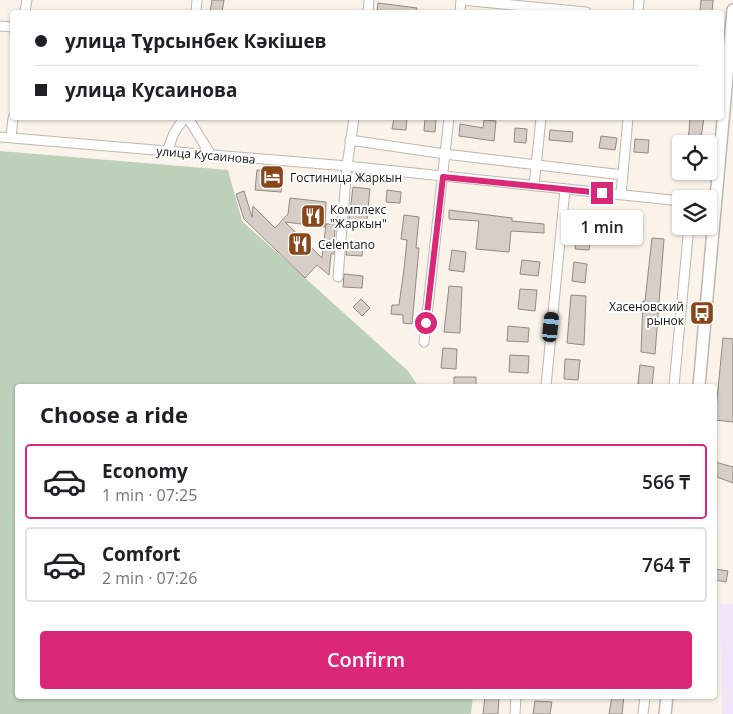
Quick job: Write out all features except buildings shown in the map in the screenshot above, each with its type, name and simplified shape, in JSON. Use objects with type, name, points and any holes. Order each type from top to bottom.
[{"type":"main road","points":[[724,54],[726,27],[733,10]]},
{"type":"main road","points":[[714,190],[719,120]]},
{"type":"main road","points":[[699,384],[711,235]]},
{"type":"main road","points":[[665,714],[667,699]]},
{"type":"street","points":[[461,0],[572,10]]},
{"type":"street","points":[[11,138],[14,120]]},
{"type":"street","points":[[166,152],[174,133],[183,120]]},
{"type":"street","points":[[189,120],[211,156]]},
{"type":"street","points":[[338,277],[346,166],[354,120]]},
{"type":"street","points":[[424,342],[449,120]]},
{"type":"street","points":[[534,186],[541,120]]},
{"type":"street","points":[[621,195],[628,120]]},
{"type":"street","name":"улица Кусаинова","points":[[0,136],[211,156],[346,166],[672,200]]},
{"type":"street","points":[[350,140],[445,154],[622,175]]},
{"type":"street","points":[[546,384],[564,189]]},
{"type":"street","points":[[674,384],[688,235]]},
{"type":"street","points":[[515,714],[516,699]]},
{"type":"street","points":[[643,714],[645,699]]},
{"type":"shaded area","points":[[720,604],[733,604],[733,714],[722,714]]},
{"type":"green space","points":[[0,151],[228,170],[242,221],[408,371],[417,384],[15,384],[15,699],[473,699],[471,714],[0,714]]},
{"type":"place","name":"Гостиница Жаркын","points":[[272,177]]},
{"type":"place","name":"Комплекс \"Жаркын\"","points":[[313,216]]},
{"type":"place","name":"Celentano","points":[[300,244]]},
{"type":"place","name":"Хасеновский рынок","points":[[702,313]]},
{"type":"route","points":[[426,323],[443,177],[602,193]]}]
